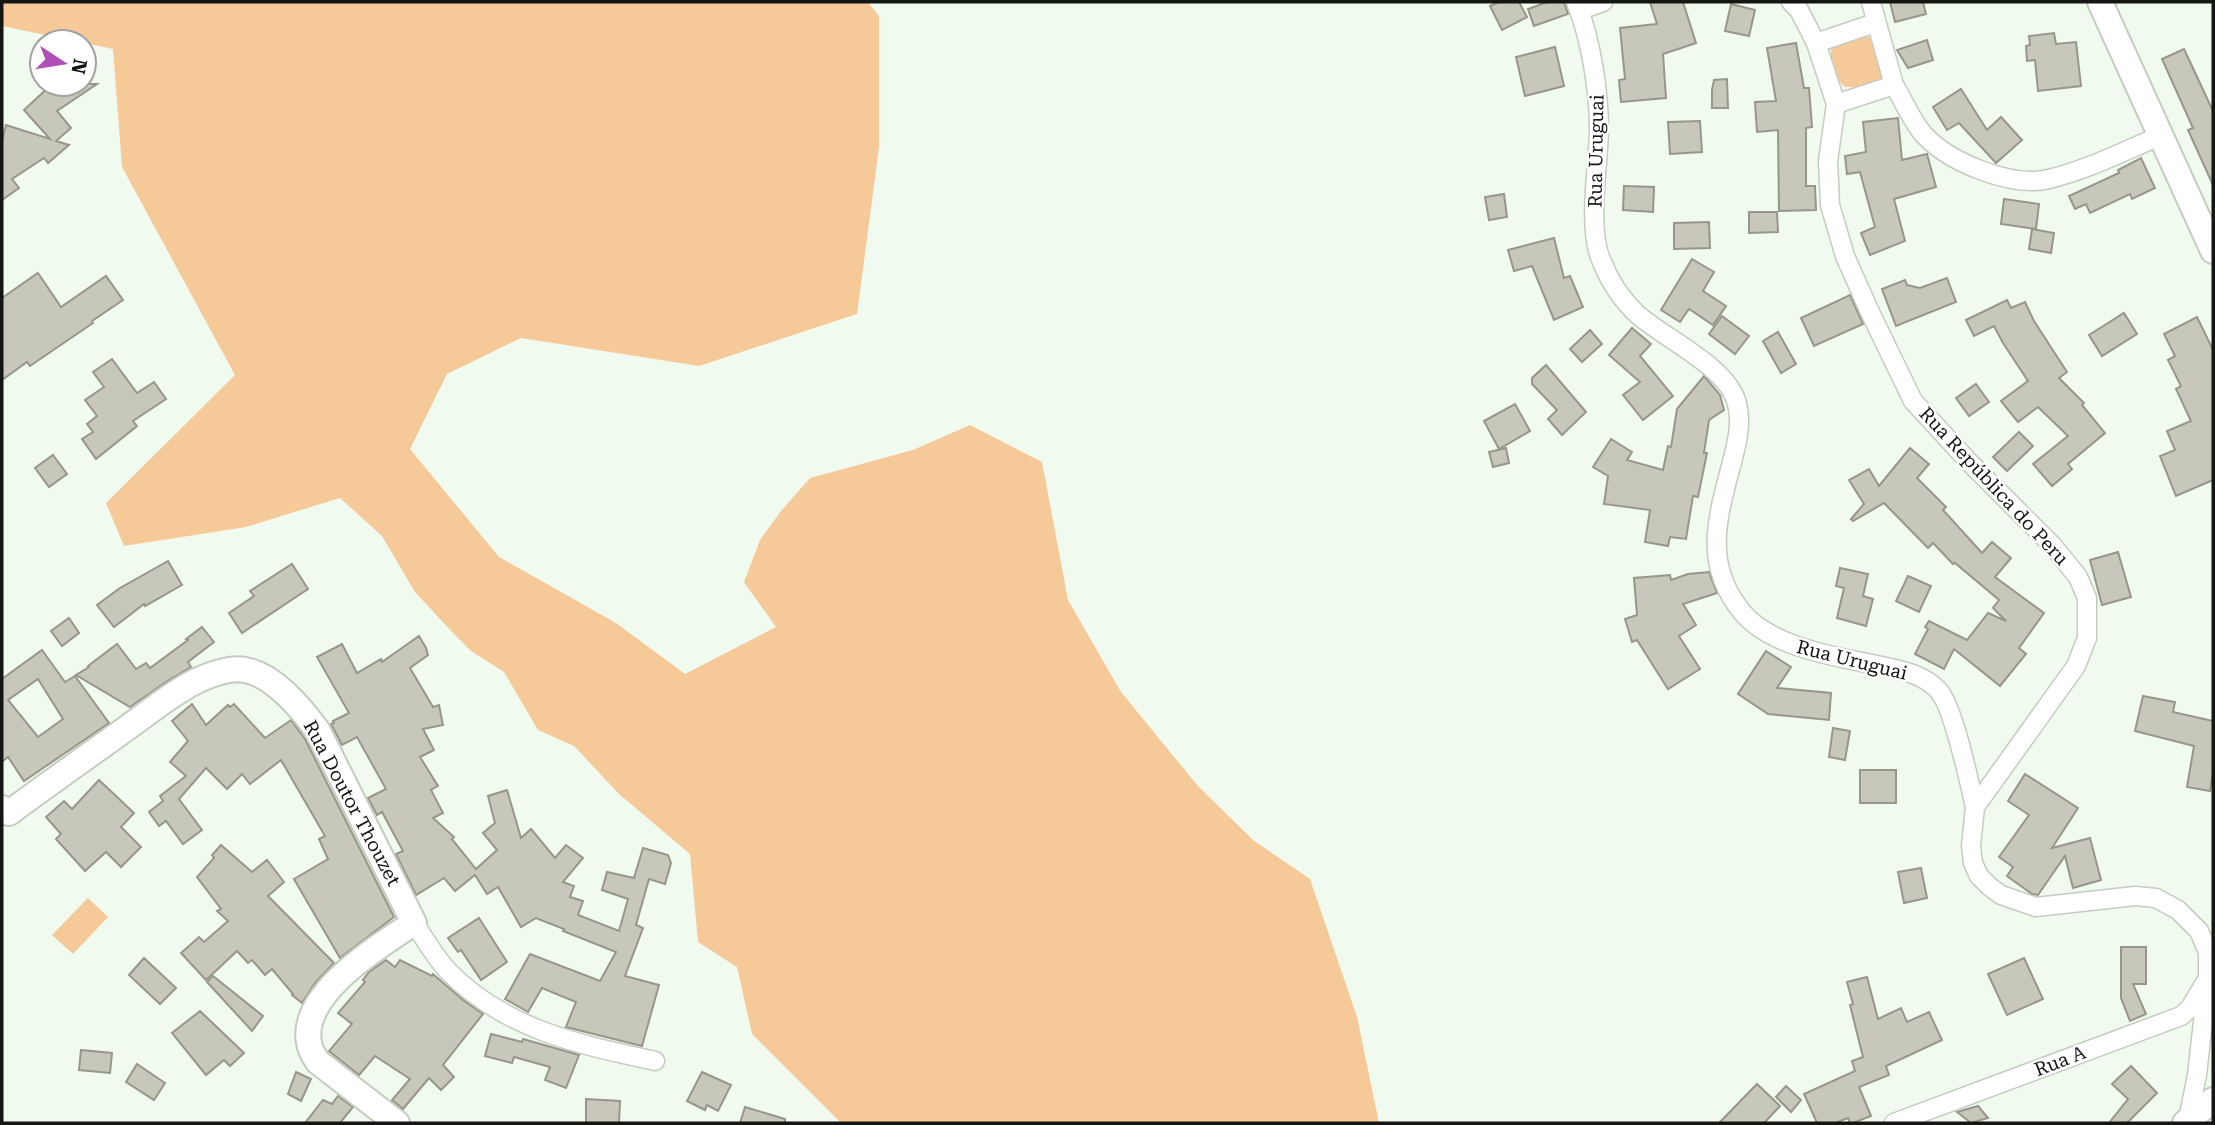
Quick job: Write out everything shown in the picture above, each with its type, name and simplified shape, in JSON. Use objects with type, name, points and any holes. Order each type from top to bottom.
[{"type":"street","points":[[1578,6],[1603,2]]},
{"type":"street","points":[[1791,2],[1799,10],[1816,43],[1836,104],[1895,85]]},
{"type":"street","points":[[1871,2],[1895,85],[1925,136],[1963,164],[1992,175],[2046,180],[2160,136]]},
{"type":"street","points":[[2100,2],[2213,251]]},
{"type":"street","name":"Rua Uruguai","points":[[1578,6],[1597,83],[1599,129],[1595,206],[1600,258],[1618,294],[1638,316],[1688,349],[1708,366],[1731,390],[1737,402],[1739,420],[1736,444],[1715,541],[1719,567],[1728,589],[1743,613],[1785,643],[1905,671],[1927,681],[1940,692],[1956,732],[1975,807]]},
{"type":"street","points":[[1816,43],[1875,23]]},
{"type":"street","name":"Rua República do Peru","points":[[1836,104],[1828,161],[1830,205],[1845,256],[1868,310],[1913,401],[2053,546],[2078,577],[2087,598],[2087,638],[2076,666],[1975,807],[1971,846],[1973,863],[1979,876],[2001,895],[2036,906],[2135,896],[2156,898],[2178,910],[2199,931],[2207,952],[2208,977],[2197,1075],[2186,1122]]},
{"type":"street","name":"Rua Doutor Thouzet","points":[[2,808],[9,813],[151,710],[201,678],[224,671],[245,670],[264,678],[285,693],[318,731],[414,923]]},
{"type":"street","points":[[397,1123],[318,1062],[310,1047],[309,1034],[311,1017],[327,992],[370,951],[414,923],[446,969],[470,991],[518,1022],[577,1044],[655,1061]]},
{"type":"street","name":"Rua A","points":[[1894,1123],[2181,1016],[2190,1008],[2208,977]]},
{"type":"street","points":[[2186,1122],[2213,1100]]},
{"type":"shaded area","points":[[2,2],[868,2],[879,16],[879,147],[857,314],[699,366],[521,338],[447,374],[410,449],[499,557],[616,623],[685,674],[776,627],[744,582],[760,540],[810,478],[913,450],[970,425],[1042,462],[1068,600],[1121,692],[1198,786],[1253,840],[1310,879],[1357,1017],[1379,1123],[841,1123],[752,1034],[737,967],[698,942],[690,854],[619,794],[574,746],[538,730],[504,672],[471,651],[454,634],[415,592],[382,536],[340,498],[246,527],[124,546],[106,503],[235,375],[122,167],[113,49],[98,46],[98,28],[28,28],[28,31],[2,26]]},
{"type":"shaded area","points":[[1866,35],[1872,39],[1884,76],[1880,82],[1865,87],[1845,87],[1833,67],[1833,44]]},
{"type":"shaded area","points":[[88,898],[108,917],[73,954],[52,935]]},
{"type":"building","points":[[1499,2],[1519,2],[1527,17],[1502,30],[1490,6]]},
{"type":"building","points":[[1547,2],[1564,2],[1568,14],[1534,26],[1528,9]]},
{"type":"building","points":[[1650,2],[1683,2],[1696,43],[1663,54],[1666,98],[1621,102],[1619,80],[1625,79],[1620,28],[1657,24]]},
{"type":"building","points":[[1890,2],[1923,2],[1926,14],[1895,22]]},
{"type":"building","points":[[1731,4],[1755,10],[1749,36],[1725,31]]},
{"type":"building","points":[[2054,33],[2056,44],[2076,42],[2081,86],[2038,91],[2035,60],[2027,61],[2026,46],[2030,45],[2029,36]]},
{"type":"building","points":[[1927,40],[1933,60],[1908,68],[1897,50]]},
{"type":"building","points":[[1796,43],[1804,88],[1809,88],[1812,127],[1806,128],[1806,186],[1815,186],[1816,210],[1779,211],[1778,130],[1757,132],[1755,102],[1776,101],[1767,48]]},
{"type":"building","points":[[1555,47],[1564,86],[1525,96],[1516,57]]},
{"type":"building","points":[[2184,49],[2213,111],[2213,185],[2188,130],[2193,128],[2162,59]]},
{"type":"building","points":[[1727,79],[1728,108],[1712,108],[1714,80]]},
{"type":"building","points":[[1961,89],[1987,130],[2001,117],[2022,140],[1996,163],[1959,123],[1947,130],[1933,107]]},
{"type":"building","points":[[37,98],[76,98],[57,111],[71,128],[56,141],[69,145],[48,163],[44,158],[12,179],[19,188],[2,200],[2,140],[6,125],[50,139],[24,110]]},
{"type":"building","points":[[1898,118],[1902,160],[1927,154],[1936,187],[1894,199],[1905,241],[1870,255],[1861,233],[1875,227],[1860,172],[1847,174],[1845,156],[1866,152],[1863,122]]},
{"type":"building","points":[[1700,121],[1702,152],[1670,154],[1668,122]]},
{"type":"building","points":[[2141,158],[2155,188],[2132,199],[2130,194],[2090,213],[2086,204],[2075,209],[2069,196],[2119,173],[2118,170]]},
{"type":"building","points":[[1624,186],[1654,187],[1653,212],[1623,210]]},
{"type":"building","points":[[1504,194],[1507,217],[1489,220],[1485,197]]},
{"type":"building","points":[[2004,199],[2039,204],[2036,229],[2001,224]]},
{"type":"building","points":[[1749,212],[1777,212],[1778,232],[1749,233]]},
{"type":"building","points":[[1709,222],[1710,248],[1674,249],[1674,223]]},
{"type":"building","points":[[2032,229],[2054,233],[2051,253],[2029,249]]},
{"type":"building","points":[[1554,238],[1564,278],[1570,276],[1583,307],[1554,320],[1532,266],[1514,271],[1508,250]]},
{"type":"building","points":[[1692,259],[1714,272],[1703,291],[1726,306],[1713,325],[1689,309],[1680,322],[1661,310]]},
{"type":"building","points":[[38,273],[61,307],[106,276],[123,300],[30,366],[27,362],[2,380],[2,298]]},
{"type":"building","points":[[1947,278],[1956,302],[1896,326],[1882,289],[1905,280],[1907,285],[1920,288]]},
{"type":"building","points":[[1850,295],[1863,324],[1814,346],[1801,318]]},
{"type":"building","points":[[2007,300],[2011,308],[2025,302],[2067,372],[2059,378],[2084,403],[2082,405],[2105,433],[2068,464],[2072,469],[2052,486],[2033,464],[2068,436],[2038,407],[2018,422],[2001,401],[2028,381],[1994,326],[1974,336],[1966,320]]},
{"type":"building","points":[[2124,313],[2137,334],[2102,356],[2089,335]]},
{"type":"building","points":[[1722,316],[1749,336],[1735,354],[1709,334]]},
{"type":"building","points":[[2197,317],[2213,350],[2213,480],[2176,496],[2160,456],[2175,450],[2167,431],[2191,421],[2176,389],[2181,386],[2168,360],[2175,356],[2164,334]]},
{"type":"building","points":[[1632,328],[1651,344],[1640,356],[1673,396],[1643,420],[1623,395],[1640,382],[1609,355]]},
{"type":"building","points":[[1590,330],[1602,344],[1582,362],[1570,349]]},
{"type":"building","points":[[1778,332],[1796,364],[1781,373],[1763,341]]},
{"type":"building","points":[[112,359],[137,393],[154,382],[166,399],[133,421],[137,426],[96,459],[82,439],[93,432],[87,424],[97,416],[85,400],[104,387],[93,372]]},
{"type":"building","points":[[1546,365],[1586,412],[1562,435],[1548,419],[1557,410],[1532,384],[1532,378]]},
{"type":"building","points":[[1704,376],[1720,395],[1724,410],[1709,420],[1704,453],[1707,453],[1698,497],[1693,496],[1686,539],[1670,537],[1668,546],[1645,542],[1650,510],[1604,504],[1608,476],[1593,467],[1611,439],[1632,452],[1627,460],[1663,470],[1668,446],[1671,447],[1677,409]]},
{"type":"building","points":[[1976,384],[1989,402],[1969,416],[1956,398]]},
{"type":"building","points":[[1515,404],[1530,431],[1499,449],[1484,421]]},
{"type":"building","points":[[2019,432],[2033,446],[2007,471],[1993,457]]},
{"type":"building","points":[[1506,448],[1509,463],[1493,467],[1489,452]]},
{"type":"building","points":[[1910,448],[1929,464],[1917,478],[1946,507],[1943,510],[1982,553],[1992,542],[2011,558],[1995,577],[2044,613],[2019,648],[2026,654],[2000,686],[1954,649],[1944,669],[1915,654],[1928,629],[1925,627],[1929,621],[1967,640],[1988,613],[2006,621],[1993,608],[1999,600],[1953,564],[1933,543],[1928,548],[1884,503],[1853,521],[1851,519],[1864,504],[1849,480],[1869,469],[1879,486]]},
{"type":"building","points":[[53,455],[67,474],[49,487],[35,468]]},
{"type":"building","points":[[2118,552],[2131,597],[2102,605],[2090,560]]},
{"type":"building","points":[[168,561],[182,585],[145,606],[144,604],[114,627],[97,605],[120,588]]},
{"type":"building","points":[[292,564],[308,589],[242,633],[229,613],[254,596],[250,591]]},
{"type":"building","points":[[1840,568],[1868,574],[1863,596],[1873,599],[1866,626],[1837,618],[1844,588],[1836,586]]},
{"type":"building","points":[[1709,572],[1717,593],[1683,604],[1696,625],[1679,636],[1700,669],[1668,689],[1637,640],[1632,642],[1625,619],[1637,615],[1634,578],[1670,575],[1671,580],[1688,574]]},
{"type":"building","points":[[1908,576],[1931,586],[1919,612],[1896,601]]},
{"type":"building","points":[[69,618],[79,633],[62,646],[51,631]]},
{"type":"building","points":[[202,627],[214,642],[188,662],[191,667],[130,707],[76,675],[117,644],[136,669],[146,663],[150,668]]},
{"type":"building","points":[[419,636],[428,655],[410,668],[433,707],[439,705],[443,725],[423,729],[434,750],[420,757],[438,786],[431,790],[443,813],[433,818],[454,837],[452,839],[476,869],[497,850],[483,833],[495,823],[488,796],[507,790],[521,838],[531,829],[555,858],[566,845],[583,858],[563,882],[574,886],[570,897],[583,901],[578,915],[619,931],[628,899],[602,890],[607,872],[634,878],[643,848],[668,855],[671,863],[665,884],[649,879],[636,925],[643,928],[625,976],[659,985],[642,1046],[566,1027],[576,1002],[542,988],[528,1012],[505,999],[530,954],[600,981],[616,952],[536,918],[521,927],[498,887],[487,894],[475,875],[455,891],[444,878],[416,895],[396,854],[403,851],[382,812],[377,815],[368,798],[386,789],[357,737],[342,745],[331,724],[349,713],[317,657],[342,644],[357,673],[381,659],[382,662]]},
{"type":"building","points":[[42,650],[65,682],[75,676],[109,723],[24,781],[8,757],[2,762],[2,679]],"holes":[[[38,679],[63,719],[38,737],[8,700]]]},
{"type":"building","points":[[1766,651],[1791,667],[1777,688],[1831,693],[1829,720],[1768,714],[1738,694]]},
{"type":"building","points":[[2143,696],[2175,702],[2173,712],[2213,721],[2213,772],[2210,791],[2187,787],[2194,746],[2135,731]]},
{"type":"building","points":[[192,704],[206,725],[228,705],[230,707],[234,704],[265,738],[291,720],[305,739],[394,917],[340,958],[294,879],[328,859],[319,839],[325,836],[281,760],[250,784],[242,774],[227,789],[206,768],[179,799],[202,830],[183,844],[166,821],[159,826],[149,812],[163,801],[160,796],[186,776],[170,762],[188,741],[172,721]]},
{"type":"building","points":[[1833,728],[1850,731],[1845,760],[1829,757]]},
{"type":"building","points":[[1860,770],[1896,770],[1896,803],[1860,803]]},
{"type":"building","points":[[2025,774],[2078,808],[2052,848],[2090,838],[2101,880],[2073,888],[2065,856],[2038,895],[2032,894],[2007,876],[2013,867],[1999,857],[2029,815],[2008,801]]},
{"type":"building","points":[[99,780],[134,813],[121,827],[141,847],[121,867],[106,852],[85,871],[56,839],[61,834],[46,817],[64,801],[72,809]]},
{"type":"building","points":[[221,845],[252,872],[267,860],[284,882],[268,896],[334,963],[315,983],[302,1003],[292,995],[272,969],[265,975],[252,960],[248,963],[237,951],[206,980],[181,953],[199,937],[204,942],[228,921],[217,911],[221,909],[197,877],[214,858],[212,855]]},
{"type":"building","points":[[1921,868],[1927,898],[1904,903],[1898,872]]},
{"type":"building","points":[[479,918],[507,962],[481,980],[461,950],[458,952],[448,938]]},
{"type":"building","points":[[2121,947],[2146,947],[2146,984],[2133,984],[2146,1014],[2130,1021],[2121,998]]},
{"type":"building","points":[[144,958],[176,988],[160,1004],[129,975]]},
{"type":"building","points":[[2024,958],[2043,999],[2007,1015],[1988,974]]},
{"type":"building","points":[[386,960],[395,967],[400,960],[432,976],[433,974],[483,1014],[443,1065],[454,1077],[441,1090],[429,1078],[403,1109],[392,1100],[410,1079],[375,1056],[359,1075],[329,1051],[352,1024],[338,1013],[365,982],[363,980],[369,972]]},
{"type":"building","points":[[213,976],[263,1016],[252,1031],[207,982]]},
{"type":"building","points":[[1867,977],[1878,1019],[1901,1008],[1907,1022],[1929,1012],[1942,1040],[1886,1066],[1889,1075],[1859,1087],[1871,1116],[1853,1123],[1850,1123],[1848,1118],[1835,1123],[1817,1123],[1804,1094],[1855,1071],[1852,1061],[1863,1057],[1847,982]]},
{"type":"building","points":[[200,1011],[244,1053],[230,1066],[224,1060],[206,1075],[172,1033]]},
{"type":"building","points":[[491,1034],[522,1042],[523,1039],[579,1055],[566,1088],[545,1080],[550,1067],[514,1057],[512,1063],[485,1056]]},
{"type":"building","points":[[81,1050],[112,1053],[110,1073],[79,1070]]},
{"type":"building","points":[[137,1064],[165,1083],[154,1100],[126,1082]]},
{"type":"building","points":[[2131,1066],[2157,1093],[2127,1123],[2109,1123],[2128,1099],[2112,1084]]},
{"type":"building","points":[[296,1072],[311,1079],[301,1101],[288,1094]]},
{"type":"building","points":[[702,1072],[731,1085],[718,1111],[707,1105],[705,1110],[687,1101]]},
{"type":"building","points":[[1757,1084],[1780,1106],[1764,1123],[1719,1123]]},
{"type":"building","points":[[1786,1086],[1801,1100],[1791,1112],[1776,1097]]},
{"type":"building","points":[[338,1096],[353,1107],[340,1123],[305,1123],[323,1100],[332,1104]]},
{"type":"building","points":[[586,1099],[620,1101],[619,1123],[586,1123]]},
{"type":"building","points":[[1978,1106],[1988,1118],[1971,1123],[1957,1112]]},
{"type":"building","points":[[745,1107],[785,1119],[785,1123],[740,1123]]}]
